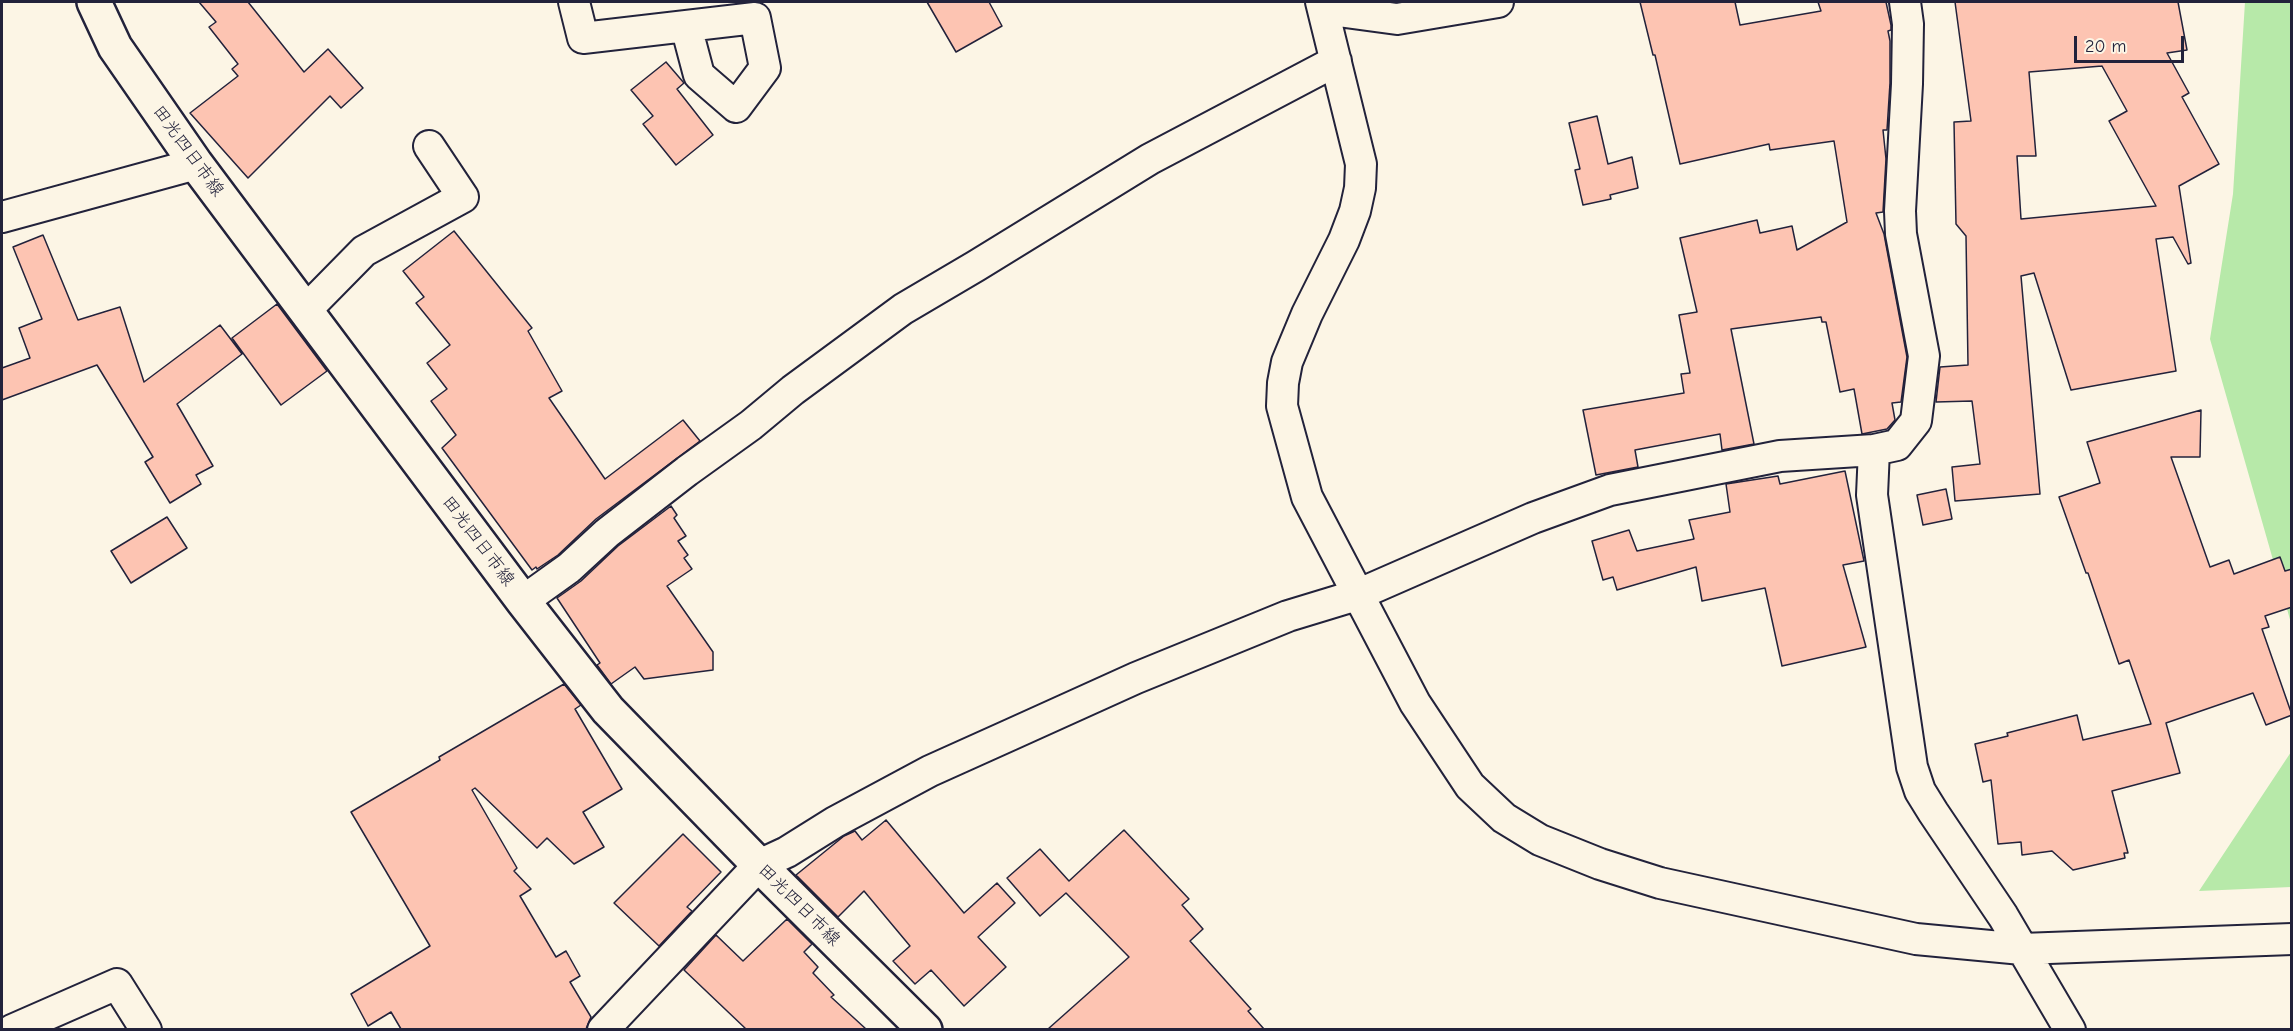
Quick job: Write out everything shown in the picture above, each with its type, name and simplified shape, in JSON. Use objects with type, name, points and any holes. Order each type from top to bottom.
[{"type":"main road","name":"田光四日市線","points":[[94,2],[115,47],[196,164],[523,601],[608,710],[759,865],[925,1029]]},
{"type":"street","points":[[574,2],[583,38],[686,26]]},
{"type":"street","points":[[1498,2],[1397,19],[1322,5],[1361,164],[1360,188],[1355,211],[1344,240],[1307,314],[1287,362],[1282,406],[1307,497],[1356,595],[1415,703],[1470,786],[1504,818],[1540,840],[1600,864],[1660,883],[1916,939],[2022,949],[2292,939]]},
{"type":"street","points":[[603,1029],[759,865],[787,852],[835,822],[930,771],[1136,678],[1288,616],[1356,595],[1533,518],[1610,490],[1780,456],[1874,450],[1897,445],[1916,421],[1924,356],[1901,234],[1900,210],[1908,60],[1908,24],[1905,2]]},
{"type":"street","points":[[523,601],[568,568],[607,533],[687,471],[903,309],[976,267],[1150,159],[1336,61]]},
{"type":"street","points":[[305,310],[364,251],[463,196],[429,146]]},
{"type":"street","points":[[2,217],[196,164]]},
{"type":"street","points":[[1874,450],[1872,495],[1912,767],[1920,790],[1933,812],[2003,916],[2070,1029]]},
{"type":"street","points":[[12,1029],[117,984],[146,1029]]},
{"type":"green space","points":[[2245,2],[2291,2],[2291,623],[2210,339],[2233,194]]},
{"type":"green space","points":[[2291,752],[2291,887],[2199,891]]},
{"type":"building","points":[[199,2],[248,2],[304,72],[328,49],[363,88],[341,108],[330,96],[248,178],[190,113],[238,76],[232,69],[238,64],[209,27],[216,22]]},
{"type":"building","points":[[927,2],[989,2],[1002,26],[956,52]]},
{"type":"building","points":[[1640,2],[1735,2],[1740,25],[1821,11],[1818,2],[1886,2],[1891,25],[1891,30],[1888,31],[1890,83],[1887,130],[1883,130],[1886,159],[1883,212],[1876,213],[1884,234],[1907,357],[1901,402],[1892,403],[1895,420],[1887,429],[1862,434],[1854,389],[1840,392],[1826,322],[1822,322],[1821,317],[1731,329],[1754,444],[1722,450],[1720,434],[1635,450],[1638,467],[1596,475],[1583,410],[1684,393],[1681,374],[1690,373],[1679,315],[1697,312],[1680,238],[1757,220],[1760,233],[1792,226],[1797,250],[1847,222],[1834,141],[1770,150],[1769,144],[1680,164],[1655,55],[1653,55]]},
{"type":"building","points":[[1955,2],[2178,2],[2187,50],[2167,53],[2189,93],[2182,97],[2219,164],[2179,186],[2191,263],[2188,264],[2173,237],[2156,239],[2176,371],[2071,390],[2034,273],[2021,276],[2040,494],[1955,501],[1952,467],[1980,464],[1972,401],[1936,402],[1940,367],[1968,365],[1966,236],[1956,224],[1954,122],[1971,121]],"holes":[[[2102,66],[2127,111],[2109,121],[2156,206],[2021,219],[2017,156],[2036,156],[2029,72]]]},
{"type":"building","points":[[666,62],[684,83],[677,89],[713,135],[676,165],[643,124],[653,116],[631,90]]},
{"type":"building","points":[[1597,116],[1608,164],[1632,157],[1638,188],[1610,195],[1611,199],[1583,205],[1575,170],[1580,169],[1569,123]]},
{"type":"building","points":[[454,231],[532,328],[528,331],[562,391],[549,398],[605,479],[683,420],[700,441],[596,519],[558,555],[537,569],[536,567],[532,570],[442,448],[456,435],[431,401],[447,389],[427,363],[450,345],[416,303],[424,297],[403,271]]},
{"type":"building","points":[[43,235],[78,320],[120,307],[144,382],[220,325],[242,354],[177,404],[213,466],[196,475],[201,484],[170,503],[145,462],[153,457],[97,365],[2,400],[2,368],[30,358],[19,328],[42,319],[13,247]]},
{"type":"building","points":[[277,304],[327,371],[281,405],[232,338]]},
{"type":"building","points":[[2201,410],[2200,457],[2171,457],[2210,567],[2229,560],[2234,574],[2280,557],[2285,571],[2292,569],[2292,607],[2265,616],[2269,627],[2262,629],[2292,715],[2266,725],[2253,693],[2166,723],[2180,773],[2112,791],[2128,853],[2124,853],[2125,858],[2073,870],[2052,851],[2022,855],[2021,842],[1998,844],[1991,780],[1983,782],[1975,744],[2008,736],[2007,733],[2077,715],[2083,740],[2151,724],[2129,660],[2119,664],[2059,497],[2100,483],[2087,442]]},
{"type":"building","points":[[1845,471],[1864,561],[1843,565],[1866,647],[1782,666],[1765,588],[1702,601],[1696,567],[1617,590],[1613,577],[1603,580],[1592,541],[1629,530],[1637,551],[1694,539],[1689,520],[1730,512],[1726,484],[1778,476],[1780,484]]},
{"type":"building","points":[[1946,489],[1952,519],[1923,525],[1917,495]]},
{"type":"building","points":[[671,506],[677,515],[674,518],[686,536],[678,541],[688,555],[684,558],[692,569],[667,586],[713,652],[713,670],[644,679],[635,667],[611,684],[597,665],[600,663],[557,598],[581,581],[618,546]]},
{"type":"building","points":[[167,517],[187,548],[131,583],[111,551]]},
{"type":"building","points":[[564,684],[581,705],[575,709],[622,789],[583,812],[604,847],[574,864],[547,838],[537,848],[475,788],[472,790],[517,868],[514,871],[531,889],[520,896],[556,957],[566,951],[580,976],[570,982],[591,1017],[586,1029],[401,1029],[391,1012],[368,1026],[351,994],[430,946],[351,812],[440,760],[439,757]]},
{"type":"building","points":[[886,820],[964,913],[997,883],[1015,903],[978,937],[1006,967],[964,1006],[931,970],[915,984],[893,961],[910,946],[864,891],[838,917],[796,875],[844,836],[855,831],[862,840]]},
{"type":"building","points":[[1124,830],[1189,899],[1182,905],[1203,929],[1190,941],[1251,1009],[1248,1011],[1264,1029],[1048,1029],[1129,957],[1066,893],[1040,916],[1007,878],[1040,849],[1069,881]]},
{"type":"building","points":[[683,834],[721,872],[687,907],[692,911],[659,946],[614,903]]},
{"type":"building","points":[[787,919],[812,944],[804,952],[818,967],[813,973],[834,995],[831,997],[866,1029],[746,1029],[684,970],[716,935],[743,961]]}]
